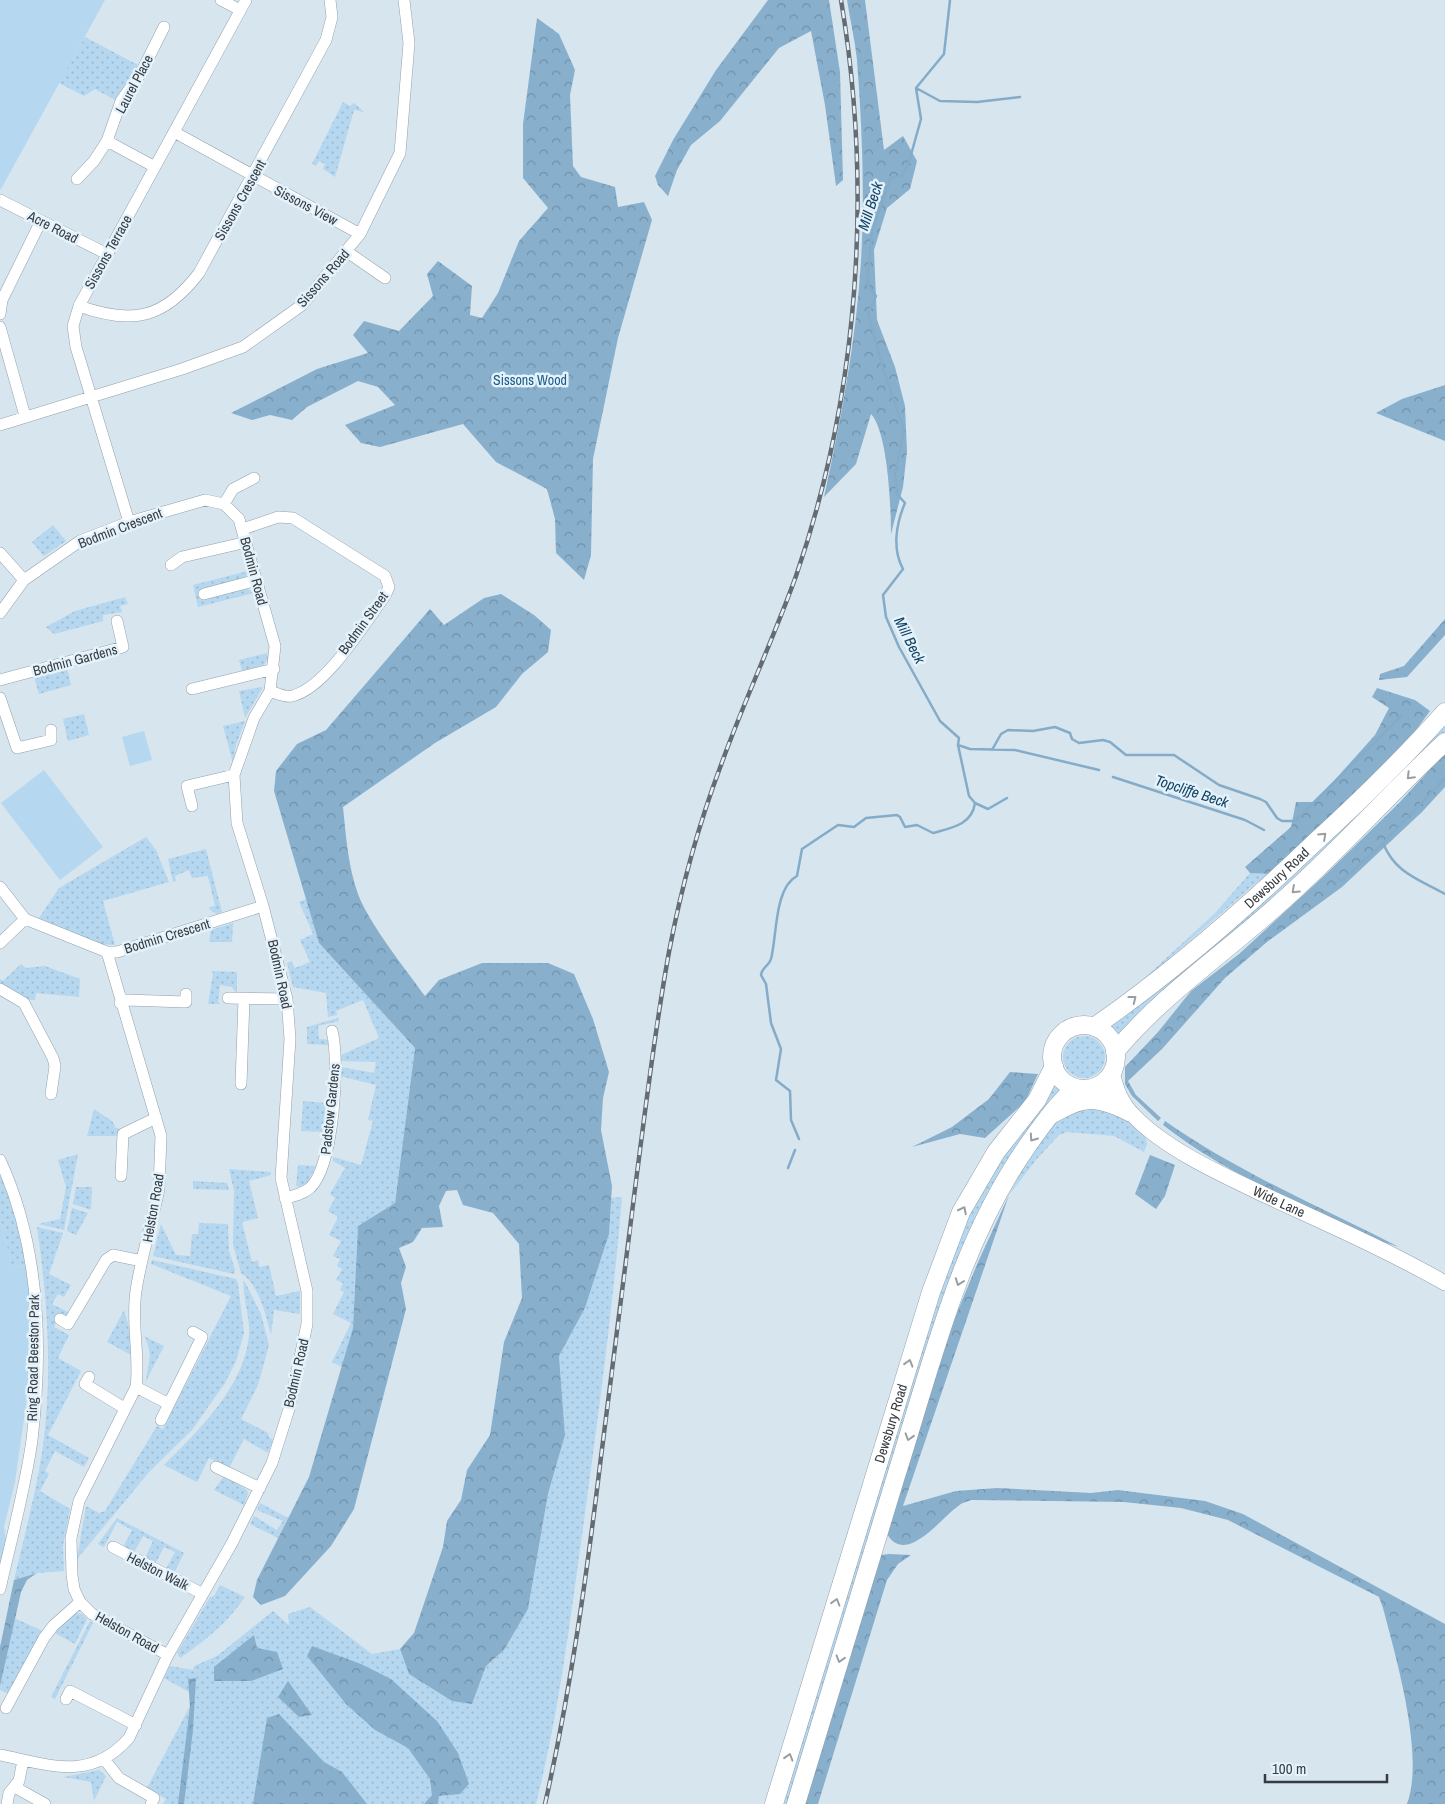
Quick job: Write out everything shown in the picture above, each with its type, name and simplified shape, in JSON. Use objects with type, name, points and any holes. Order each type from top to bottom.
[{"type":"highway","name":"Dewsbury Road","points":[[774,1804],[941,1265],[961,1212],[996,1152],[1037,1100],[1054,1066],[1054,1046],[1062,1035],[1080,1026],[1094,1027],[1174,967],[1270,886],[1380,782],[1444,715]]},
{"type":"highway","name":"Dewsbury Road","points":[[1115,1052],[1135,1028],[1250,930],[1320,867],[1445,742]]},
{"type":"highway","points":[[1094,1027],[1108,1037],[1115,1052],[1112,1072]]},
{"type":"highway","points":[[1054,1066],[1058,1076],[1079,1088]]},
{"type":"highway","name":"Dewsbury Road","points":[[796,1804],[945,1317],[977,1233],[998,1190],[1046,1120],[1079,1088],[1100,1084],[1112,1072]]},
{"type":"main road","name":"Wide Lane","points":[[1112,1072],[1116,1088],[1123,1103],[1134,1116],[1158,1135],[1215,1171],[1396,1255],[1445,1283]]},
{"type":"main road","name":"Wide Lane","points":[[1079,1088],[1104,1092],[1123,1103]]},
{"type":"main road","points":[[1046,1120],[1076,1103],[1088,1102],[1104,1102],[1134,1116]]},
{"type":"street","points":[[221,0],[243,5]]},
{"type":"street","name":"Sissons Crescent","points":[[79,306],[105,315],[132,317],[160,309],[184,294],[200,273],[326,40],[332,17],[330,0]]},
{"type":"street","name":"Sissons Road","points":[[0,425],[182,369],[243,347],[302,305],[360,234],[400,153],[409,43],[404,0]]},
{"type":"street","name":"Sissons Terrace","points":[[129,522],[91,397],[73,326],[79,306],[243,5]]},
{"type":"street","name":"Laurel Place","points":[[77,179],[94,161],[107,142],[121,101],[141,73],[164,28]]},
{"type":"street","name":"Sissons View","points":[[174,132],[360,234]]},
{"type":"street","points":[[107,142],[155,167]]},
{"type":"street","name":"Acre Road","points":[[0,200],[107,254]]},
{"type":"street","points":[[0,314],[2,300],[41,221]]},
{"type":"street","points":[[346,251],[385,278]]},
{"type":"street","points":[[0,327],[25,416]]},
{"type":"street","points":[[224,504],[233,489],[254,478]]},
{"type":"street","name":"Bodmin Crescent","points":[[0,613],[24,580],[80,541],[129,522],[194,502],[215,501],[224,504]]},
{"type":"street","name":"Bodmin Road","points":[[0,1755],[69,1768],[85,1766],[104,1760],[119,1749],[136,1725],[168,1655],[203,1594],[272,1463],[289,1409],[307,1324],[307,1291],[282,1178],[290,1039],[287,999],[263,906],[237,823],[234,775],[254,718],[270,691],[274,669],[275,646],[243,529],[239,519],[224,504]]},
{"type":"street","name":"Bodmin Street","points":[[243,529],[278,517],[293,518],[385,576],[389,587],[327,673],[310,690],[290,697],[270,691]]},
{"type":"street","points":[[171,565],[182,557],[246,542]]},
{"type":"street","points":[[0,553],[24,580]]},
{"type":"street","points":[[204,594],[257,580]]},
{"type":"street","name":"Bodmin Gardens","points":[[0,680],[123,647],[117,621]]},
{"type":"street","points":[[192,689],[274,669]]},
{"type":"street","points":[[0,698],[17,748],[51,740],[51,730]]},
{"type":"street","points":[[192,806],[187,786],[234,775]]},
{"type":"street","points":[[0,887],[25,919],[0,943]]},
{"type":"street","name":"Bodmin Crescent","points":[[25,919],[107,952],[117,952],[263,906]]},
{"type":"street","name":"Helston Road","points":[[107,952],[120,1003],[156,1118],[162,1152],[159,1189],[136,1292],[134,1326],[138,1370],[136,1387],[84,1489],[75,1518],[70,1562],[74,1589],[80,1602],[102,1621],[168,1655]]},
{"type":"street","points":[[0,989],[28,1007],[54,1058],[51,1094]]},
{"type":"street","points":[[120,1003],[126,1000],[186,1002],[186,994]]},
{"type":"street","points":[[228,998],[244,1000],[287,999]]},
{"type":"street","points":[[241,1084],[244,1000]]},
{"type":"street","name":"Padstow Gardens","points":[[285,1198],[310,1188],[322,1166],[329,1147],[336,1064],[335,1042],[332,1030]]},
{"type":"street","points":[[121,1176],[123,1134],[156,1118]]},
{"type":"street","name":"Ring Road Beeston Park","points":[[0,1160],[22,1217],[30,1251],[34,1285],[36,1347],[32,1440],[0,1589]]},
{"type":"street","points":[[60,1319],[68,1324],[106,1260],[113,1255],[142,1261]]},
{"type":"street","points":[[161,1420],[202,1336],[193,1332]]},
{"type":"street","points":[[89,1377],[85,1384],[124,1408]]},
{"type":"street","points":[[136,1387],[169,1404]]},
{"type":"street","points":[[216,1467],[260,1488]]},
{"type":"street","name":"Helston Walk","points":[[113,1547],[203,1594]]},
{"type":"street","points":[[6,1708],[44,1638],[53,1626],[80,1602]]},
{"type":"street","points":[[66,1700],[70,1692],[136,1725]]},
{"type":"street","points":[[7,1804],[9,1793],[16,1784],[23,1760]]},
{"type":"street","points":[[104,1760],[119,1778],[154,1798],[151,1804]]},
{"type":"street","points":[[16,1784],[20,1790],[45,1804]]},
{"type":"shaded area","points":[[0,0],[105,0],[1,189],[0,189]]},
{"type":"shaded area","points":[[85,37],[138,65],[115,100],[95,89],[84,96],[59,83]]},
{"type":"shaded area","points":[[343,102],[350,106],[354,103],[364,112],[354,110],[335,177],[323,169],[325,164],[319,161],[316,166],[312,164]]},
{"type":"shaded area","points":[[53,525],[66,541],[44,556],[32,542]]},
{"type":"shaded area","points":[[248,571],[245,579],[198,591],[200,600],[246,588],[254,593],[198,607],[193,585]]},
{"type":"shaded area","points":[[125,597],[128,604],[120,606],[122,612],[103,615],[103,621],[54,634],[46,627],[75,611]]},
{"type":"shaded area","points":[[267,653],[268,659],[264,665],[242,671],[239,660]]},
{"type":"shaded area","points":[[67,668],[71,685],[39,694],[34,677]]},
{"type":"shaded area","points":[[263,687],[245,718],[239,691]]},
{"type":"shaded area","points":[[84,714],[89,735],[68,741],[63,719]]},
{"type":"shaded area","points":[[245,721],[236,745],[233,763],[223,726]]},
{"type":"shaded area","points":[[1443,725],[1445,726],[1445,734],[1282,895],[1128,1024],[1118,1037],[1106,1025]]},
{"type":"shaded area","points":[[144,731],[152,760],[130,766],[122,737]]},
{"type":"shaded area","points":[[44,770],[103,847],[60,880],[1,803]]},
{"type":"shaded area","points":[[146,837],[156,850],[169,882],[103,901],[115,945],[100,944],[39,918],[59,888]]},
{"type":"shaded area","points":[[206,849],[222,912],[217,914],[210,910],[209,907],[215,906],[208,876],[192,878],[189,870],[175,876],[176,881],[173,882],[168,859]]},
{"type":"shaded area","points":[[1250,873],[1270,874],[1256,883],[1171,957],[1160,971],[1135,987],[1215,913]]},
{"type":"shaded area","points":[[306,899],[319,943],[415,1048],[395,1203],[358,1226],[353,1328],[342,1367],[332,1362],[351,1323],[333,1314],[344,1292],[340,1290],[343,1283],[336,1280],[342,1269],[337,1266],[340,1259],[333,1256],[341,1241],[329,1235],[338,1217],[328,1211],[335,1198],[330,1194],[345,1168],[333,1161],[333,1157],[361,1165],[373,1121],[368,1120],[376,1085],[340,1076],[341,1067],[374,1073],[376,1062],[341,1061],[341,1055],[379,1038],[363,1000],[336,1011],[337,1015],[328,1017],[326,993],[293,987],[287,963],[291,961],[295,968],[310,962],[300,940],[313,934],[299,902]]},
{"type":"shaded area","points":[[233,923],[232,942],[209,942],[211,930]]},
{"type":"shaded area","points":[[21,964],[26,968],[45,966],[80,979],[79,997],[36,993],[35,1000],[27,1000],[0,984],[0,979],[3,981]]},
{"type":"shaded area","points":[[212,971],[237,972],[237,994],[232,987],[220,985],[218,1002],[221,1004],[208,1004]]},
{"type":"shaded area","points":[[338,1018],[339,1021],[318,1026],[319,1039],[330,1040],[330,1045],[307,1044],[307,1027]]},
{"type":"shaded area","points":[[1088,1036],[1096,1039],[1102,1045],[1105,1057],[1102,1069],[1096,1075],[1080,1078],[1072,1075],[1066,1069],[1063,1053],[1066,1045],[1072,1039]]},
{"type":"shaded area","points":[[1056,1083],[1063,1089],[1002,1172],[788,1804],[777,1804],[907,1378],[970,1207],[994,1166]]},
{"type":"shaded area","points":[[303,1101],[326,1103],[325,1132],[301,1131]]},
{"type":"shaded area","points":[[1100,1106],[1128,1120],[1145,1134],[1147,1144],[1144,1152],[1114,1136],[1067,1132],[1059,1135],[1036,1160],[1009,1195],[1042,1137],[1059,1117],[1066,1112]]},
{"type":"shaded area","points":[[94,1109],[112,1121],[116,1128],[123,1130],[119,1136],[87,1136]]},
{"type":"shaded area","points":[[78,1154],[64,1230],[38,1224],[60,1219],[66,1187],[58,1160]]},
{"type":"shaded area","points":[[298,1165],[316,1166],[307,1183],[300,1187],[296,1186]]},
{"type":"shaded area","points":[[229,1169],[271,1172],[271,1175],[249,1181],[258,1218],[242,1222],[252,1262],[258,1260],[259,1267],[269,1265],[276,1296],[300,1291],[300,1314],[274,1310],[271,1335],[261,1301],[253,1285],[241,1273],[233,1245],[234,1191]]},
{"type":"shaded area","points":[[0,1173],[13,1204],[27,1267],[12,1266],[0,1218]]},
{"type":"shaded area","points":[[193,1181],[227,1183],[229,1190],[193,1189]]},
{"type":"shaded area","points":[[76,1187],[92,1187],[91,1210],[73,1204]]},
{"type":"shaded area","points":[[622,1197],[605,1363],[573,1598],[558,1701],[536,1804],[163,1804],[166,1799],[147,1788],[190,1706],[189,1692],[164,1678],[170,1666],[193,1670],[194,1666],[217,1656],[273,1611],[289,1625],[288,1614],[310,1607],[372,1654],[400,1649],[409,1674],[472,1704],[486,1666],[504,1650],[528,1609],[548,1494],[565,1435],[559,1356],[585,1308],[609,1234],[611,1198]]},
{"type":"shaded area","points":[[72,1208],[88,1213],[76,1235],[67,1231]]},
{"type":"shaded area","points":[[0,1218],[12,1266],[27,1267],[30,1292],[28,1390],[15,1482],[4,1527],[6,1542],[0,1565]]},
{"type":"shaded area","points":[[199,1223],[228,1224],[229,1251],[235,1270],[234,1274],[153,1256],[161,1224],[176,1255],[190,1256],[192,1234],[198,1234]]},
{"type":"shaded area","points":[[37,1227],[63,1233],[49,1274],[71,1285],[64,1297],[58,1294],[52,1304],[74,1315],[71,1319],[60,1315],[54,1327],[69,1335],[58,1358],[81,1371],[48,1435],[89,1458],[84,1467],[55,1451],[45,1471],[49,1474],[40,1491],[70,1509],[63,1546],[64,1571],[37,1573],[14,1580],[42,1453],[47,1397],[48,1340],[44,1283]]},
{"type":"shaded area","points":[[152,1260],[236,1279],[244,1333],[236,1361],[225,1383],[192,1430],[150,1471],[77,1559],[86,1506],[99,1513],[105,1511],[157,1426],[163,1429],[231,1296],[151,1264]]},
{"type":"shaded area","points":[[244,1280],[261,1314],[269,1345],[258,1385],[241,1419],[268,1433],[269,1437],[273,1440],[268,1453],[244,1439],[229,1468],[209,1458],[197,1482],[164,1465],[205,1423],[229,1390],[238,1373],[245,1355],[249,1336]]},
{"type":"shaded area","points":[[124,1310],[128,1323],[133,1356],[107,1342]]},
{"type":"shaded area","points":[[144,1336],[164,1346],[146,1381],[150,1354]]},
{"type":"shaded area","points":[[224,1476],[247,1490],[248,1494],[244,1505],[214,1490]]},
{"type":"shaded area","points":[[260,1503],[288,1518],[278,1538],[250,1524],[254,1516],[277,1530],[283,1521],[257,1510]]},
{"type":"shaded area","points":[[117,1518],[184,1553],[174,1573],[166,1569],[175,1552],[164,1547],[154,1566],[144,1560],[153,1541],[143,1536],[133,1554],[122,1549],[132,1530],[117,1522],[104,1547],[98,1544]]},
{"type":"shaded area","points":[[220,1585],[245,1597],[239,1606],[215,1630],[180,1658],[177,1653],[210,1597],[214,1596]]},
{"type":"shaded area","points":[[75,1613],[82,1614],[87,1619],[75,1644],[53,1632]]},
{"type":"shaded area","points":[[14,1618],[43,1631],[11,1695],[0,1690],[0,1686]]},
{"type":"shaded area","points":[[90,1621],[93,1623],[55,1699],[51,1697]]},
{"type":"shaded area","points":[[99,1770],[106,1776],[94,1801],[91,1782],[64,1777]]},
{"type":"green space","points":[[768,0],[829,0],[840,72],[843,180],[836,186],[825,105],[811,31],[779,48],[720,121],[691,145],[677,170],[668,196],[658,185],[655,176],[673,140],[716,70]]},
{"type":"green space","points":[[847,0],[865,0],[884,150],[903,136],[917,161],[910,189],[887,208],[874,250],[877,320],[895,367],[905,406],[907,451],[903,487],[891,534],[885,453],[877,423],[871,414],[856,464],[824,497],[852,350],[861,261],[863,211],[859,85],[856,52]]},
{"type":"green space","name":"Sissons Wood","points":[[537,18],[559,34],[575,70],[570,95],[573,166],[581,177],[615,187],[618,207],[644,202],[652,220],[618,338],[593,459],[591,555],[584,580],[556,553],[555,519],[547,489],[496,462],[463,424],[380,447],[361,443],[345,425],[395,405],[378,387],[358,381],[307,407],[292,420],[270,415],[252,420],[231,413],[317,369],[368,353],[353,335],[364,321],[399,331],[433,296],[427,274],[438,261],[472,286],[470,315],[482,318],[498,293],[519,241],[548,208],[523,178],[523,124]]},
{"type":"green space","points":[[1445,385],[1445,441],[1376,413],[1402,399]]},
{"type":"green space","points":[[501,594],[534,615],[551,630],[548,652],[522,674],[496,707],[435,743],[343,807],[346,840],[358,894],[379,932],[425,996],[439,980],[482,963],[548,963],[574,974],[593,1019],[609,1072],[603,1098],[601,1130],[612,1186],[609,1234],[585,1308],[559,1356],[565,1435],[548,1494],[528,1609],[504,1650],[486,1666],[472,1704],[452,1701],[409,1674],[400,1649],[414,1633],[443,1547],[447,1521],[461,1500],[467,1470],[490,1435],[504,1342],[522,1298],[519,1244],[493,1213],[463,1205],[457,1190],[446,1191],[439,1206],[443,1227],[422,1228],[413,1242],[399,1248],[406,1267],[401,1283],[406,1309],[354,1509],[331,1546],[285,1596],[261,1605],[253,1597],[257,1580],[309,1477],[353,1328],[358,1226],[395,1203],[415,1048],[319,943],[274,791],[276,771],[297,744],[326,730],[430,609],[444,625],[484,598]]},
{"type":"green space","points":[[1445,619],[1445,635],[1407,677],[1379,680],[1380,674],[1404,666]]},
{"type":"green space","points":[[1377,688],[1415,700],[1430,711],[1413,734],[1375,776],[1270,874],[1250,873],[1245,867],[1291,827],[1296,802],[1315,802],[1375,735],[1389,708],[1372,697]]},
{"type":"green space","points":[[1445,753],[1445,787],[1422,812],[1342,887],[1267,942],[1225,978],[1162,1049],[1128,1081],[1136,1095],[1161,1118],[1158,1121],[1132,1096],[1125,1084],[1125,1067],[1158,1032],[1191,991],[1239,954],[1325,875],[1399,803]]},
{"type":"green space","points":[[1010,1072],[1038,1074],[1025,1102],[985,1138],[960,1134],[912,1147],[952,1127],[989,1099]]},
{"type":"green space","points":[[1165,1121],[1250,1173],[1399,1247],[1377,1240],[1294,1202],[1240,1174],[1188,1143],[1163,1125]]},
{"type":"green space","points":[[1150,1155],[1175,1165],[1165,1196],[1156,1209],[1135,1194]]},
{"type":"green space","points":[[1009,1195],[903,1506],[956,1491],[997,1488],[1091,1493],[1118,1490],[1205,1501],[1243,1514],[1445,1624],[1445,1804],[1407,1804],[1412,1784],[1411,1734],[1401,1679],[1379,1597],[1228,1520],[1181,1508],[1124,1502],[971,1500],[959,1506],[923,1537],[913,1543],[904,1545],[895,1543],[887,1534],[947,1337],[978,1262]]},
{"type":"green space","points":[[881,1555],[911,1555],[898,1564],[887,1580],[818,1804],[803,1804]]},
{"type":"green space","points":[[37,1573],[27,1580],[21,1592],[0,1686],[0,1647],[14,1580]]},
{"type":"green space","points":[[254,1635],[257,1648],[277,1652],[283,1669],[251,1681],[214,1681],[214,1667]]},
{"type":"green space","points":[[312,1646],[361,1664],[391,1679],[437,1721],[458,1753],[469,1784],[460,1794],[439,1796],[438,1804],[424,1804],[432,1795],[430,1779],[408,1748],[375,1730],[346,1704],[307,1656]]},
{"type":"green space","points":[[196,1678],[193,1730],[184,1804],[178,1804],[190,1706],[188,1679]]},
{"type":"green space","points":[[288,1681],[312,1715],[299,1717],[278,1697]]},
{"type":"green space","points":[[279,1714],[324,1762],[342,1772],[367,1804],[253,1804],[267,1718]]},
{"type":"waterway","name":"Mill Beck","points":[[799,1139],[791,1120],[790,1091],[776,1080],[781,1049],[771,1023],[766,984],[761,975],[771,959],[780,902],[784,891],[797,876],[802,849],[838,825],[854,827],[866,818],[897,815],[905,827],[917,825],[933,833],[965,821],[970,816],[975,803],[969,796],[958,745],[959,738],[940,721],[899,647],[886,617],[883,595],[903,569],[897,553],[896,536],[899,519],[905,503],[897,494],[895,474],[904,430],[882,365],[868,313],[876,296],[867,284],[872,231],[890,180],[894,177],[902,176],[909,162],[921,119],[916,88],[944,54],[950,0]]},
{"type":"waterway","points":[[916,88],[940,101],[977,102],[1020,97]]},
{"type":"waterway","points":[[992,750],[1001,734],[1008,730],[1033,731],[1055,727],[1070,733],[1072,739],[1079,743],[1103,740],[1110,742],[1126,755],[1174,755],[1219,785],[1266,802],[1277,818],[1282,821],[1295,821],[1401,716]]},
{"type":"waterway","name":"Topcliffe Beck","points":[[958,745],[970,749],[1015,750],[1099,770]]},
{"type":"waterway","name":"Topcliffe Beck","points":[[1113,777],[1245,820],[1264,830]]},
{"type":"waterway","points":[[1383,843],[1445,778]]},
{"type":"waterway","points":[[975,803],[988,809],[1007,798]]},
{"type":"waterway","name":"Topcliffe Beck","points":[[1336,877],[1342,881],[1383,843],[1394,862],[1408,874],[1445,894]]},
{"type":"waterway","name":"Mill Beck","points":[[788,1168],[795,1150]]},
{"type":"railway","points":[[545,1804],[563,1718],[584,1587],[651,1066],[674,928],[705,811],[730,741],[796,576],[817,507],[834,436],[846,363],[854,291],[857,217],[856,144],[851,72],[841,0]]}]
